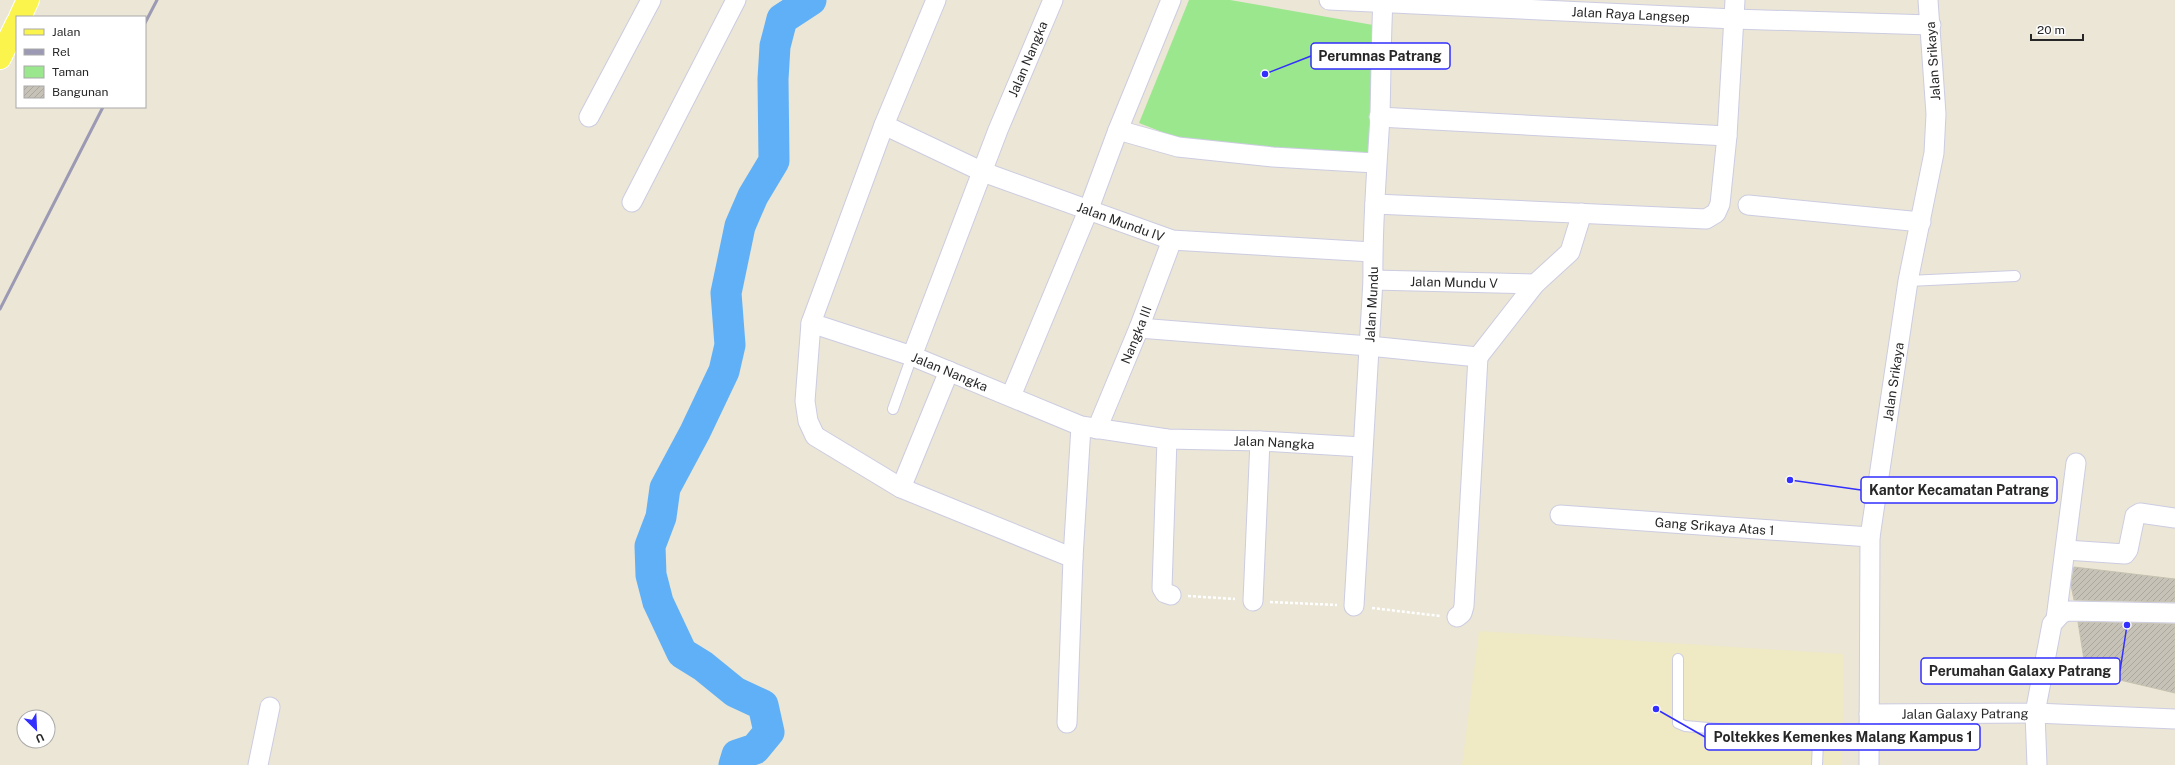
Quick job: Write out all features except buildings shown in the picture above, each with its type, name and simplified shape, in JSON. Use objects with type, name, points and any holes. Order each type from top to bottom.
[{"type":"main road","points":[[20,16],[28,0]]},
{"type":"main road","points":[[0,58],[16,25]]},
{"type":"street","points":[[590,117],[651,0]]},
{"type":"street","points":[[632,202],[736,0]]},
{"type":"street","points":[[936,0],[884,125],[811,323],[804,401],[808,422],[815,436],[901,488],[1073,558]]},
{"type":"street","name":"Jalan Nangka","points":[[1054,0],[998,130],[912,356],[1089,427],[1167,439],[1260,441],[1362,447]]},
{"type":"street","points":[[1011,396],[1088,211],[1118,130],[1171,0]]},
{"type":"street","name":"Jalan Raya Langsep","points":[[1330,0],[1734,19],[1931,24]]},
{"type":"street","points":[[1375,204],[1706,219],[1716,213],[1720,204],[1735,0]]},
{"type":"street","name":"Jalan Srikaya","points":[[1869,765],[1868,714],[1870,537],[1908,281],[1934,153],[1936,114],[1931,24],[1928,0]]},
{"type":"street","name":"Jalan Mundu","points":[[1354,606],[1362,447],[1373,280],[1372,252],[1375,204],[1375,163],[1380,117],[1383,2]]},
{"type":"street","points":[[1380,117],[1726,136]]},
{"type":"street","name":"Jalan Mundu IV","points":[[884,125],[983,172],[1172,240],[1372,252]]},
{"type":"street","points":[[1118,130],[1178,147],[1273,157],[1375,163]]},
{"type":"street","points":[[1748,204],[1921,222]]},
{"type":"street","points":[[1457,618],[1462,613],[1464,606],[1478,357],[1535,284],[1572,248],[1582,213]]},
{"type":"street","name":"Nangka III","points":[[1067,723],[1073,558],[1089,427],[1139,328],[1172,240]]},
{"type":"street","name":"Jalan Mundu V","points":[[1373,280],[1535,284]]},
{"type":"street","points":[[811,323],[912,356]]},
{"type":"street","points":[[1139,328],[1369,346],[1478,357]]},
{"type":"street","points":[[901,488],[949,371]]},
{"type":"street","points":[[1167,439],[1162,588],[1166,593],[1171,595]]},
{"type":"street","points":[[1253,601],[1260,441]]},
{"type":"street","name":"Jalan Galaxy Patrang","points":[[1868,714],[2035,714],[2052,624],[2056,619],[2076,463]]},
{"type":"street","points":[[2066,550],[2125,554],[2128,550],[2135,516],[2140,513],[2175,518]]},
{"type":"street","name":"Gang Srikaya Atas 1","points":[[1560,515],[1870,537]]},
{"type":"street","points":[[2056,619],[2067,611],[2175,613]]},
{"type":"street","points":[[260,764],[270,707]]},
{"type":"street","points":[[2037,765],[2035,714],[2175,719]]},
{"type":"lane","points":[[1908,281],[2015,276]]},
{"type":"lane","points":[[893,409],[912,356]]},
{"type":"lane","points":[[1678,659],[1677,717],[1678,723],[1685,726],[1822,738],[1869,737]]},
{"type":"lane","points":[[1818,765],[1818,742],[1822,738]]},
{"type":"path","points":[[1354,606],[1457,618]]},
{"type":"shaded area","points":[[1479,631],[1844,654],[1842,765],[1462,765]]},
{"type":"green space","points":[[1189,0],[1230,0],[1373,25],[1369,153],[1195,145],[1139,123]]},
{"type":"waterway","points":[[734,765],[737,755],[755,749],[769,732],[763,705],[735,692],[703,666],[682,653],[658,602],[651,575],[650,546],[661,517],[665,488],[695,432],[724,371],[730,345],[726,293],[740,226],[753,196],[774,161],[773,79],[775,46],[782,19],[811,0]]},
{"type":"railway","points":[[146,21],[157,0]]},
{"type":"railway","points":[[0,309],[102,108]]},
{"type":"place","name":"Perumnas Patrang","points":[[1265,74]]},
{"type":"place","name":"Kantor Kecamatan Patrang","points":[[1790,480]]},
{"type":"place","name":"Perumahan Galaxy Patrang","points":[[2127,625]]},
{"type":"place","name":"Poltekkes Kemenkes Malang Kampus 1","points":[[1656,709]]}]
